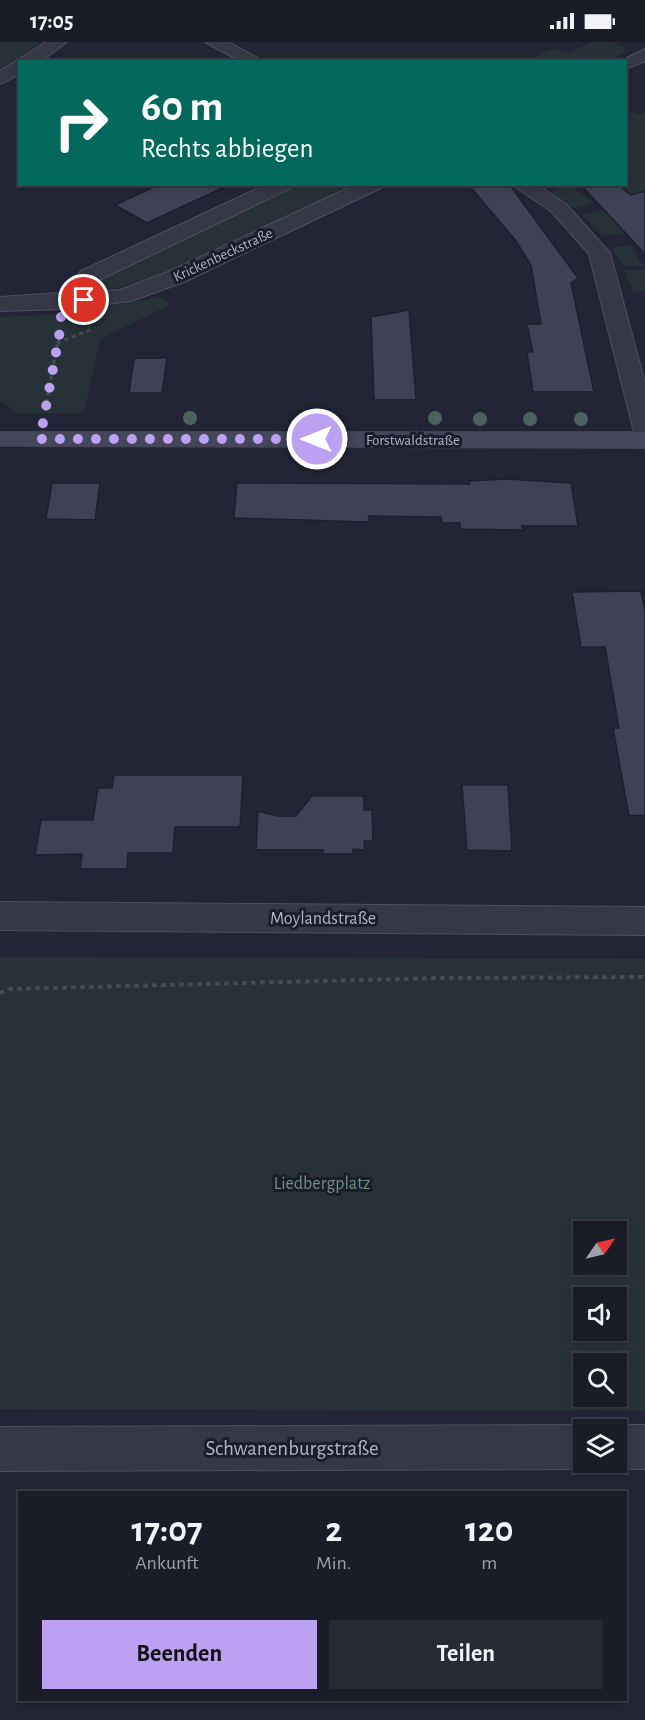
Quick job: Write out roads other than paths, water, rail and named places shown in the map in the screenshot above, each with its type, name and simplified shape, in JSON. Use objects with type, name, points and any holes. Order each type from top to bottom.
[{"type":"street","points":[[30,60],[58,42]]},
{"type":"street","points":[[214,42],[252,60]]},
{"type":"street","points":[[630,42],[645,48]]},
{"type":"street","points":[[627,63],[645,54]]},
{"type":"street","points":[[0,80],[18,67]]},
{"type":"street","points":[[64,302],[89,276],[280,186]]},
{"type":"street","name":"Krickenbeckstraße","points":[[0,304],[64,302],[123,296],[176,277],[370,186]]},
{"type":"street","points":[[524,186],[559,208],[599,253],[645,428]]},
{"type":"street","name":"Forstwaldstraße","points":[[0,439],[645,440]]},
{"type":"street","name":"Moylandstraße","points":[[0,916],[645,921]]},
{"type":"street","name":"Schwanenburgstraße","points":[[0,1449],[573,1447]]},
{"type":"street","points":[[627,1447],[645,1447]]},
{"type":"park label","name":"Liedbergplatz","points":[[322,1184]]}]
